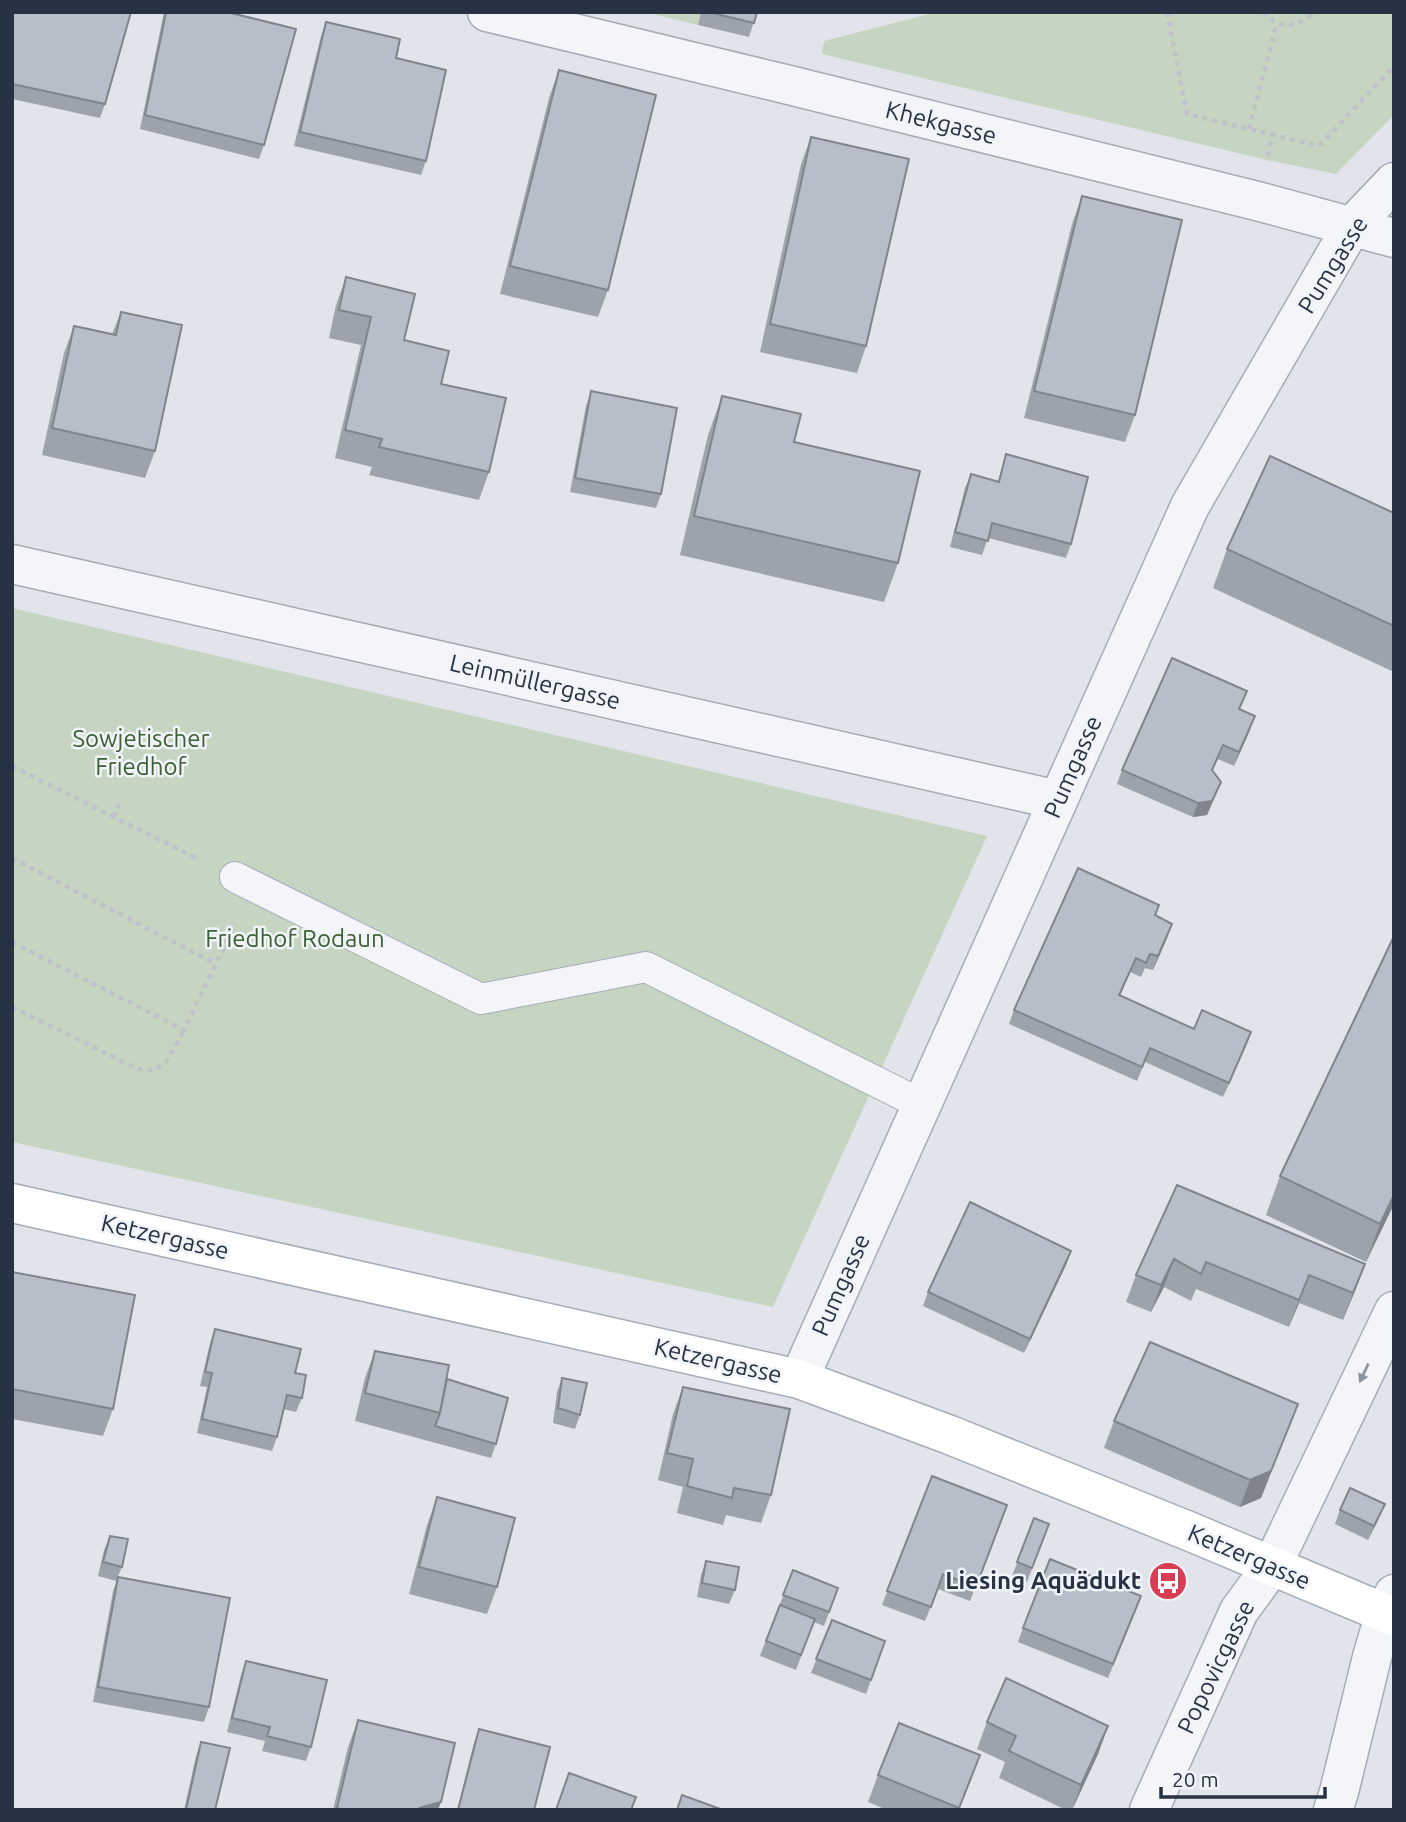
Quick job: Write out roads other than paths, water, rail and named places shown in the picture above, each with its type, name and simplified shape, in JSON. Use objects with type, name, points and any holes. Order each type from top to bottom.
[{"type":"main road","name":"Ketzergasse","points":[[12,1203],[799,1379],[950,1435],[1272,1566],[1391,1608]]},
{"type":"street","name":"Khekgasse","points":[[487,12],[789,85],[1394,238]]},
{"type":"street","name":"Pumgasse","points":[[799,1379],[1190,506],[1352,226],[1394,182]]},
{"type":"street","name":"Leinmüllergasse","points":[[12,564],[1058,800]]},
{"type":"street","name":"Popovicgasse","points":[[1149,1810],[1239,1611],[1272,1566],[1394,1311]]},
{"type":"street","points":[[1333,1810],[1391,1608]]},
{"type":"lane","points":[[244,881],[481,999],[646,967],[923,1105]]},
{"type":"place","name":"Liesing Aquädukt","points":[[1168,1581]]},
{"type":"park label","name":"Sowjetischer Friedhof","points":[[141,753]]},
{"type":"park label","name":"Friedhof Rodaun","points":[[295,939]]}]
